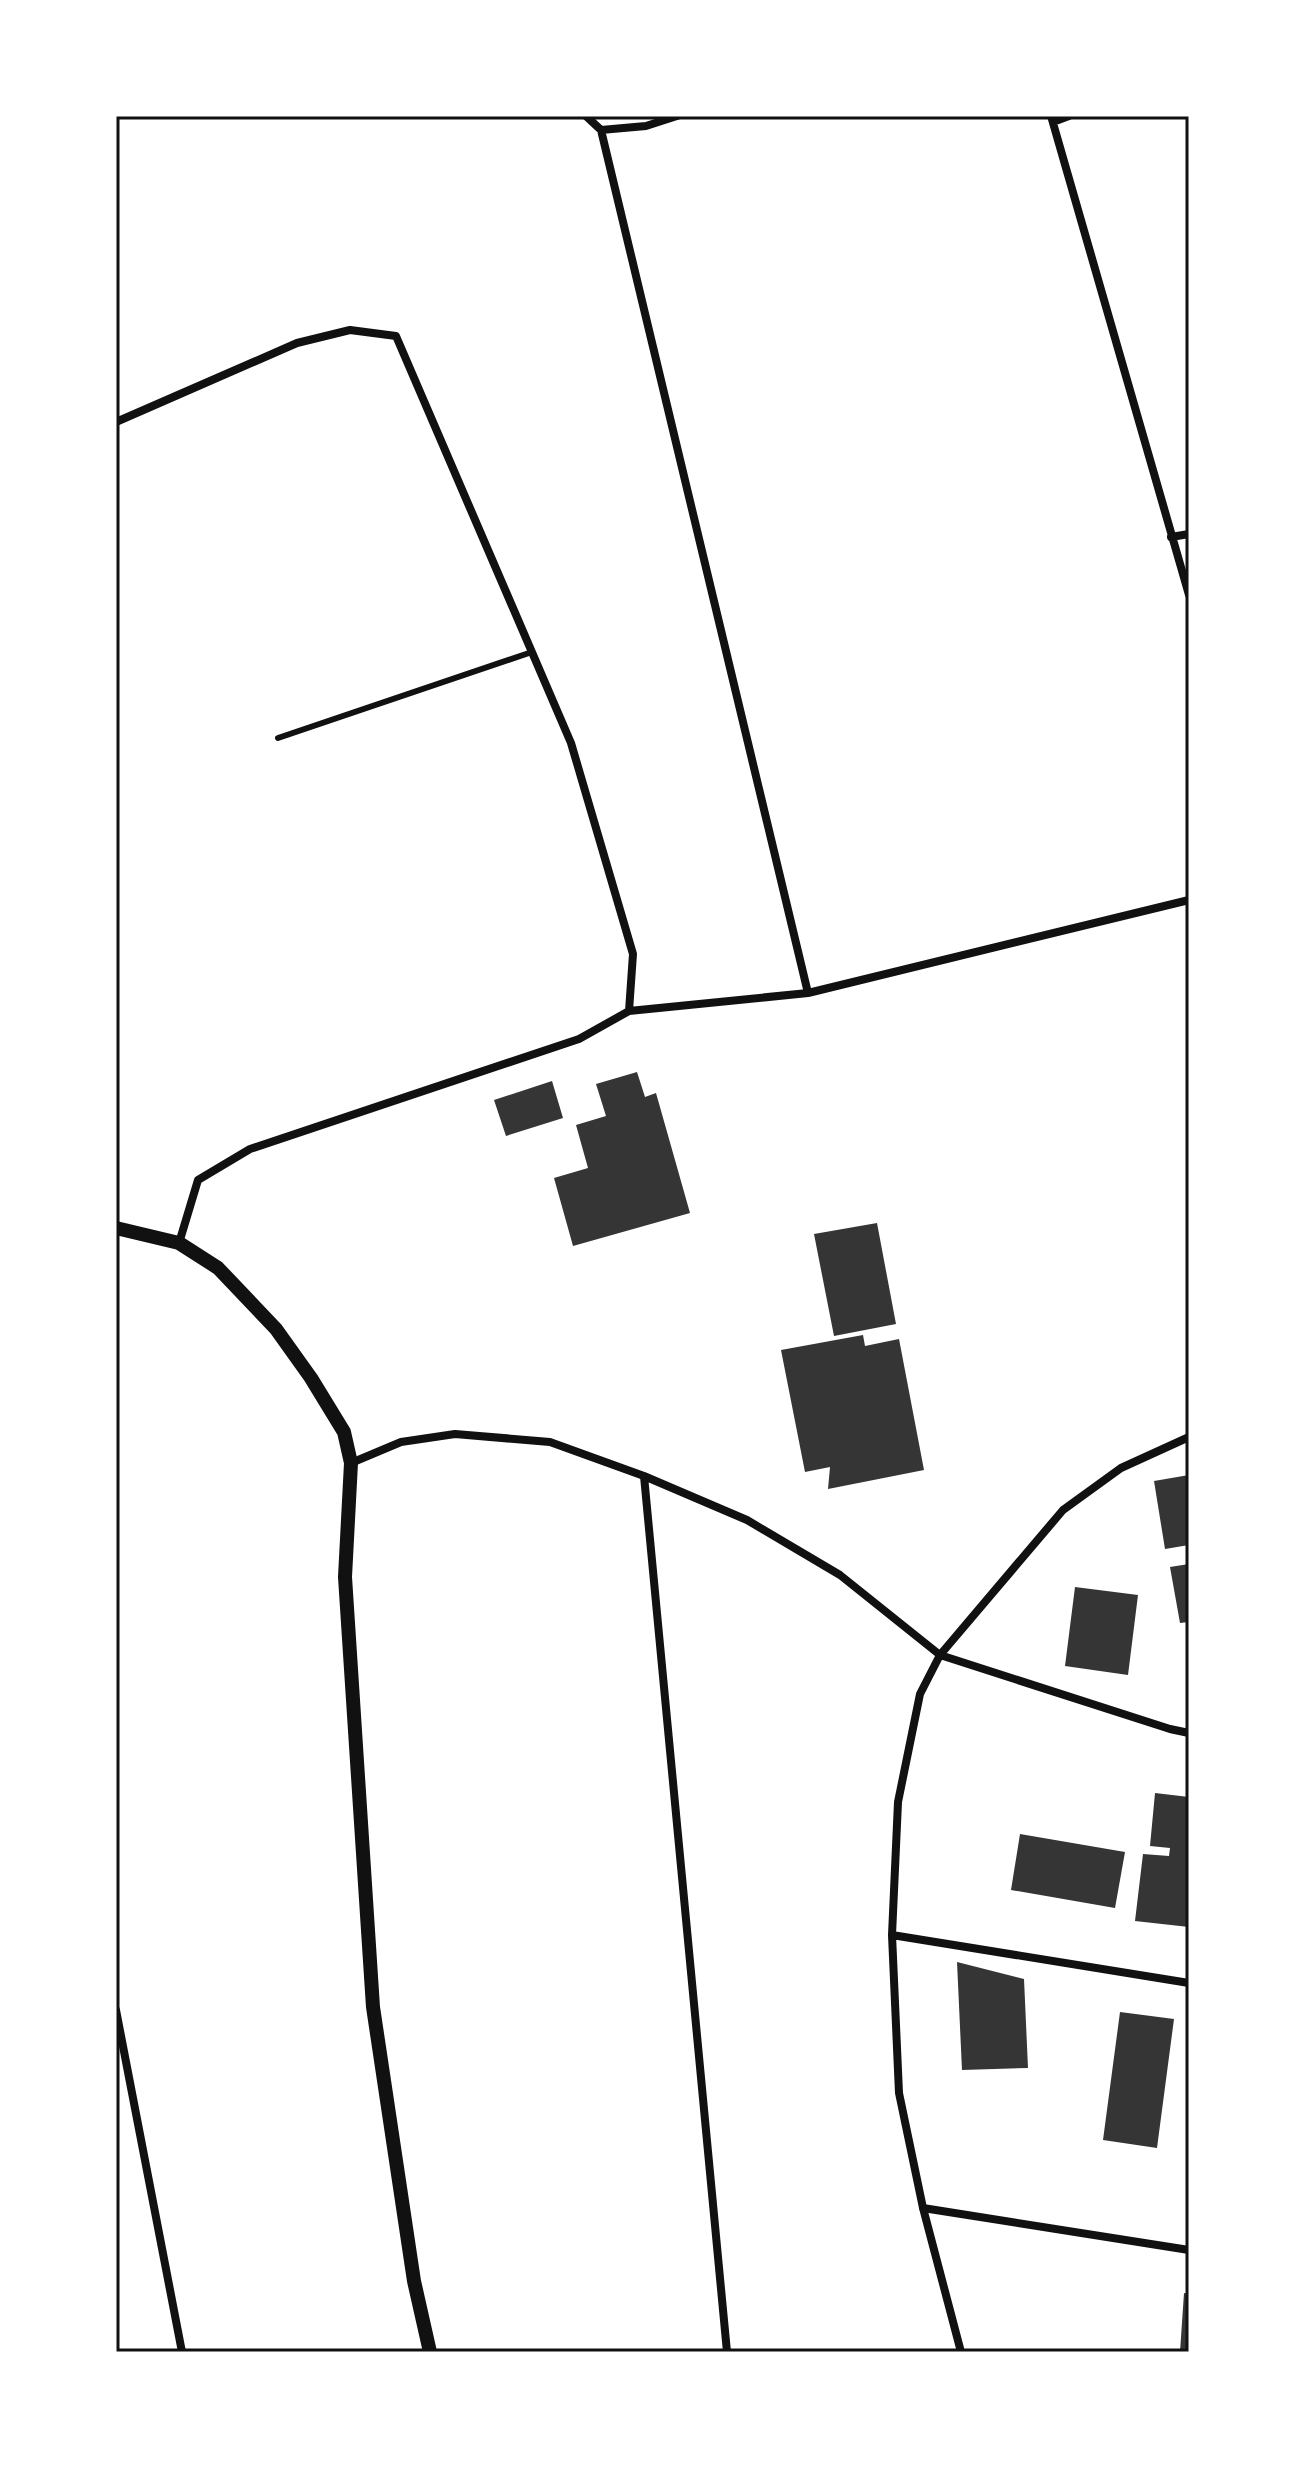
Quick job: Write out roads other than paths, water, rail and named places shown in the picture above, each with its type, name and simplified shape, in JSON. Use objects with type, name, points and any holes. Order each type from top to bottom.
[{"type":"street","points":[[586,116],[601,130],[808,993]]},
{"type":"street","points":[[601,130],[646,126],[677,116]]},
{"type":"street","points":[[1069,116],[1052,119],[1189,595]]},
{"type":"street","points":[[116,422],[297,343],[350,330],[396,336],[571,743],[633,954],[629,1011]]},
{"type":"street","points":[[1171,537],[1189,534]]},
{"type":"street","points":[[179,1243],[198,1180],[250,1149],[579,1039],[629,1011],[808,993],[1189,900]]},
{"type":"street","points":[[116,1228],[179,1243],[218,1268],[276,1329],[344,1432],[351,1463],[345,1577],[373,2007],[414,2281],[430,2352]]},
{"type":"street","points":[[351,1463],[401,1442],[455,1434],[550,1442],[644,1476],[747,1520],[840,1575],[940,1655],[1189,1733]]},
{"type":"street","points":[[961,2352],[923,2208],[899,2093],[892,1935],[898,1802],[920,1694],[940,1655],[1063,1510],[1121,1468],[1189,1437]]},
{"type":"street","points":[[644,1476],[727,2352]]},
{"type":"street","points":[[892,1935],[1189,1983]]},
{"type":"street","points":[[116,2010],[182,2352]]},
{"type":"street","points":[[923,2208],[1189,2250]]},
{"type":"lane","points":[[278,738],[532,652]]}]
